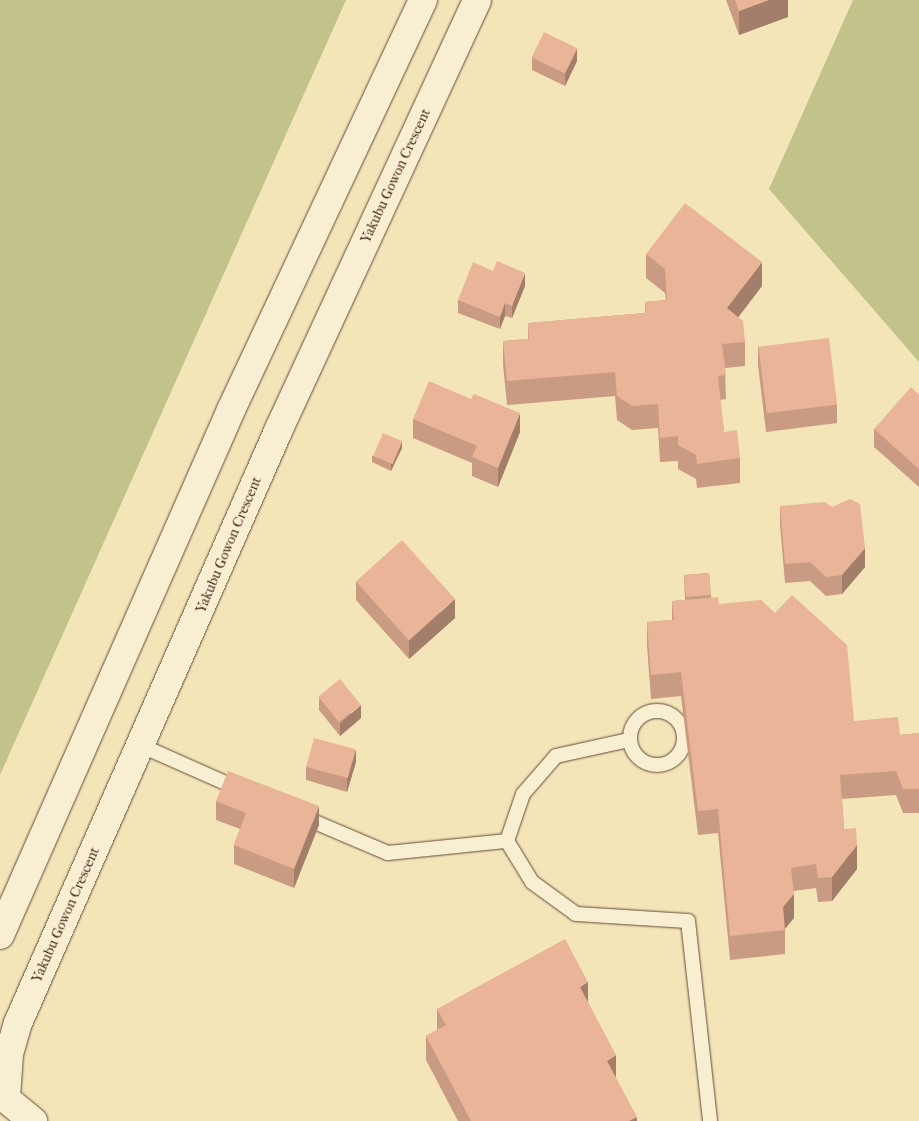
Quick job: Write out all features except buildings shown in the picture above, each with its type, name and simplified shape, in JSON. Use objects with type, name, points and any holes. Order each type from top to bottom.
[{"type":"street","points":[[0,935],[231,410],[423,0]]},
{"type":"street","name":"Yakubu Gowon Crescent","points":[[3,1095],[8,1054],[18,1023],[142,746],[279,429],[477,0]]},
{"type":"street","points":[[3,1095],[33,1121]]},
{"type":"lane","points":[[629,740],[556,756],[522,794],[507,841],[532,882],[576,914],[688,921],[710,1121]]},
{"type":"lane","points":[[142,746],[255,796]]},
{"type":"lane","points":[[290,811],[388,853],[507,841]]},
{"type":"green space","points":[[0,0],[346,0],[0,775]]},
{"type":"green space","points":[[853,0],[919,0],[919,362],[769,189]]}]
